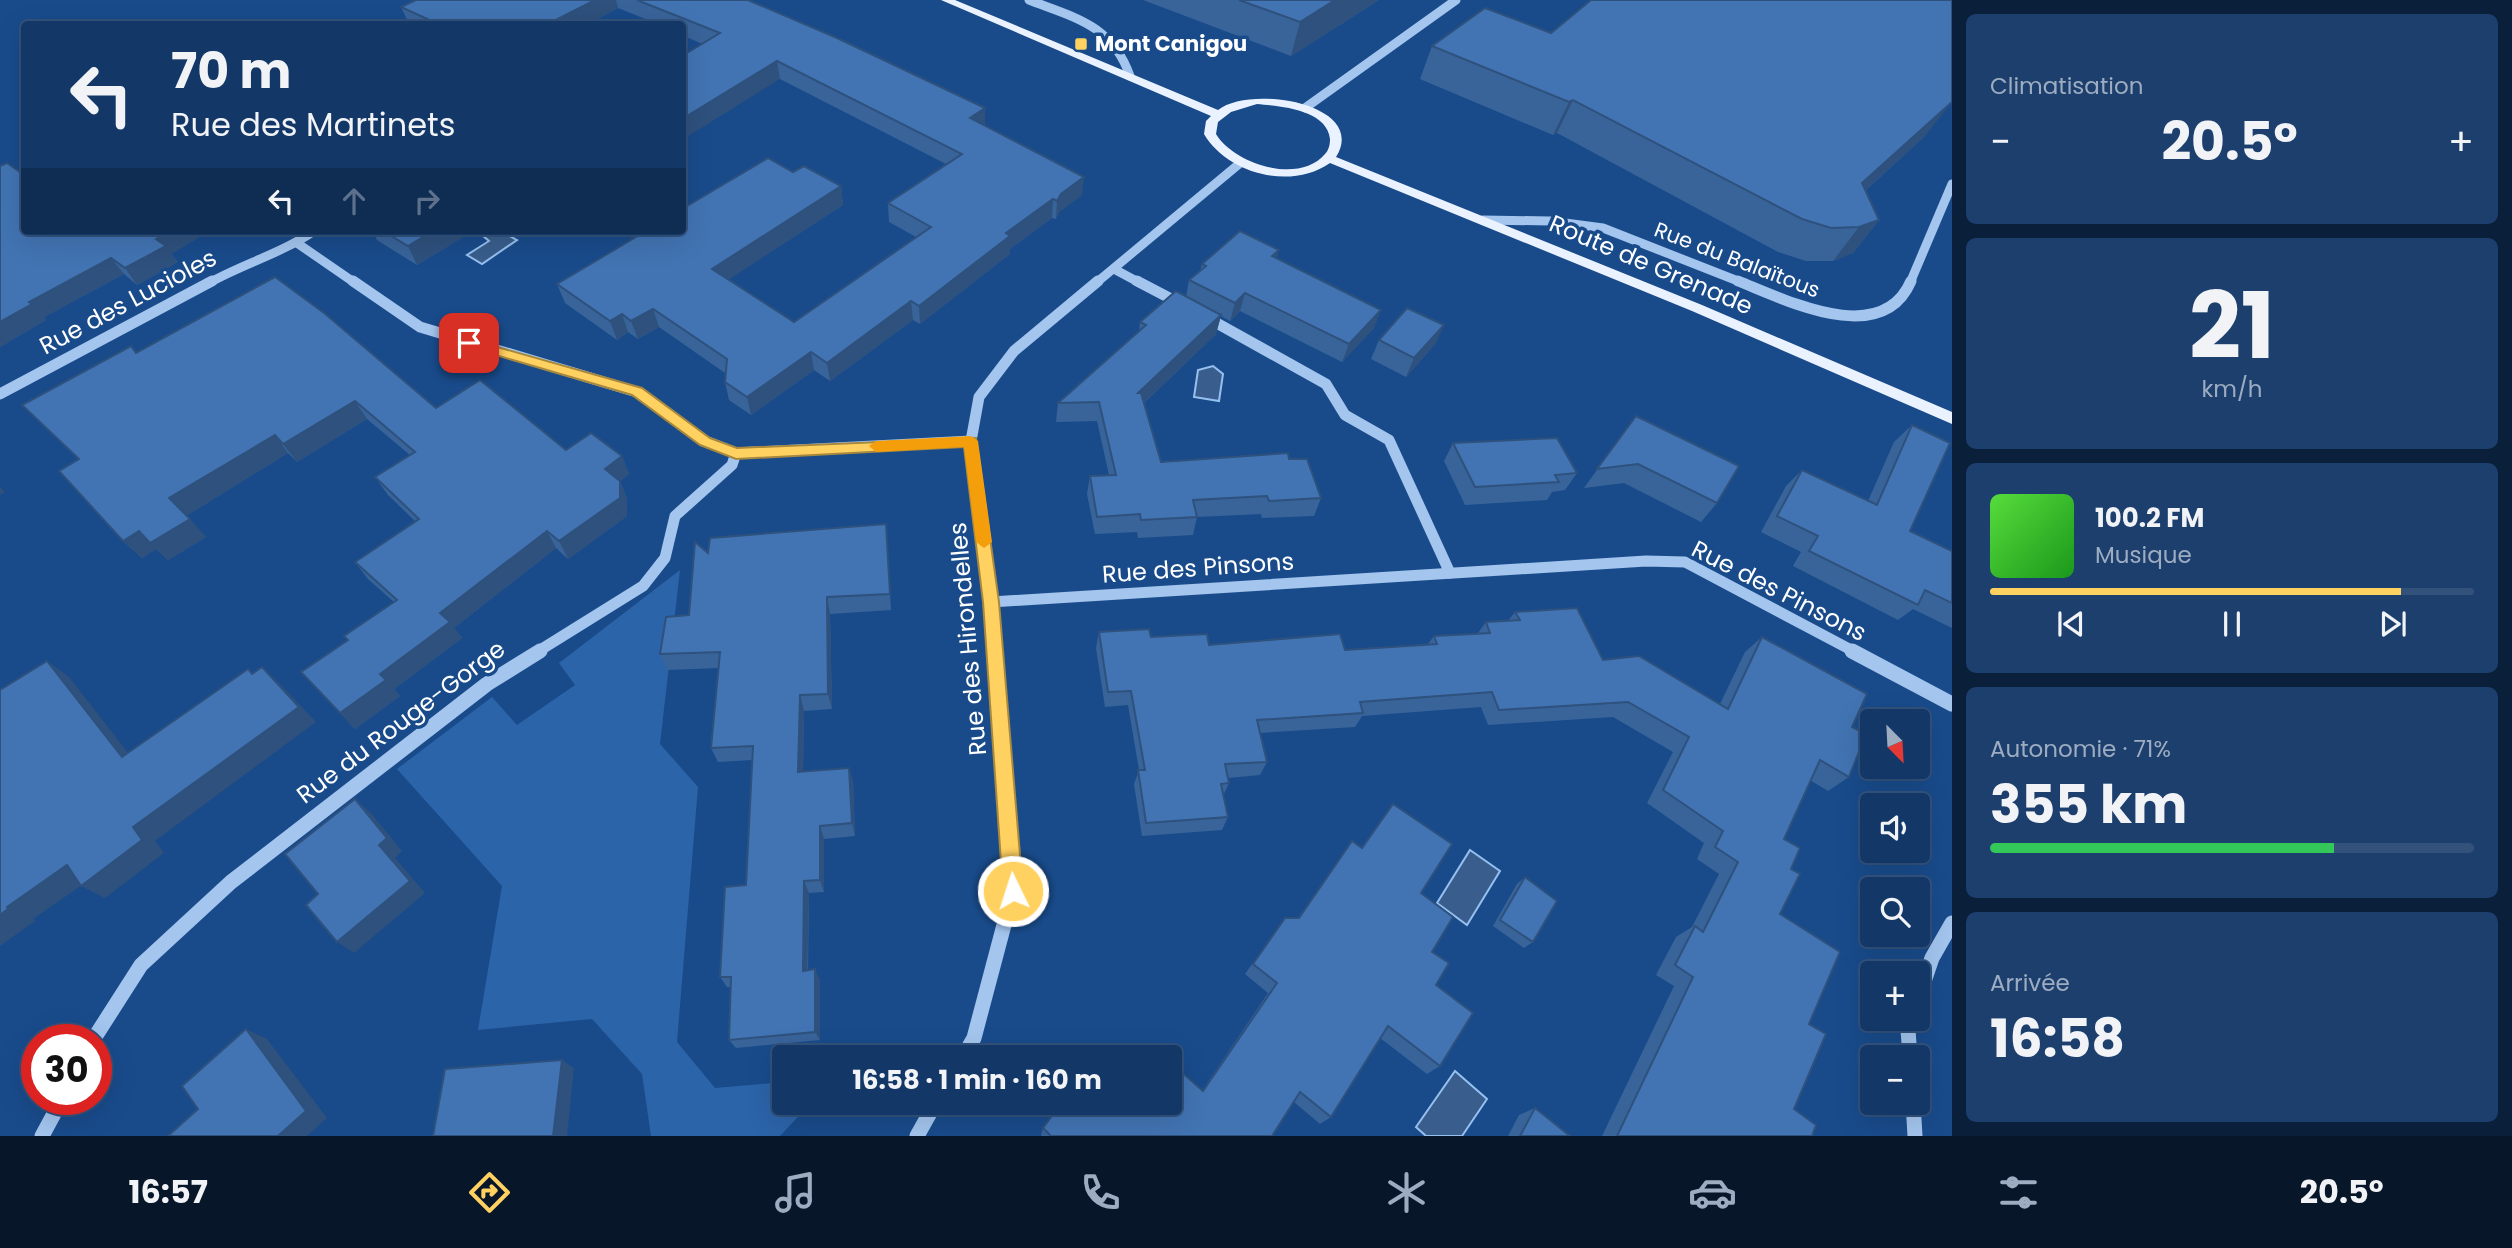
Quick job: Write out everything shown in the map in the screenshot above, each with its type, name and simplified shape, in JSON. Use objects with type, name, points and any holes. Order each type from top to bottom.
[{"type":"main road","points":[[946,0],[1217,114]]},
{"type":"main road","points":[[1256,100],[1305,108],[1325,121],[1337,136],[1337,148],[1330,159],[1301,172],[1280,173],[1239,164],[1221,153],[1211,139],[1209,126],[1217,114],[1234,105],[1256,100]]},
{"type":"main road","name":"Route de Grenade","points":[[1330,159],[1483,220],[1952,418]]},
{"type":"street","points":[[1029,0],[1083,22],[1114,40],[1126,59],[1130,76]]},
{"type":"street","points":[[1305,108],[1456,0]]},
{"type":"street","name":"Rue des Hirondelles","points":[[970,1045],[1013,891],[991,602],[971,441],[979,397],[1014,351],[1239,164]]},
{"type":"street","name":"Rue du Balaïtous","points":[[1483,220],[1550,221],[1603,228],[1820,313],[1855,318],[1886,310],[1903,299],[1952,184]]},
{"type":"street","name":"Rue des Lucioles","points":[[0,394],[242,265],[297,243],[308,235]]},
{"type":"street","points":[[297,243],[421,327],[637,392],[705,441],[736,453],[971,441]]},
{"type":"street","points":[[1114,269],[1326,384],[1345,415],[1389,440],[1450,573]]},
{"type":"street","name":"Rue du Rouge-Gorge","points":[[103,1024],[141,965],[231,882],[487,684],[643,586],[665,558],[675,516],[732,465],[736,453]]},
{"type":"street","name":"Rue des Pinsons","points":[[991,602],[1450,573],[1685,562],[1952,704]]},
{"type":"street","points":[[1930,964],[1952,923]]},
{"type":"street","points":[[42,1136],[53,1115]]},
{"type":"street","points":[[917,1136],[929,1115]]},
{"type":"street","points":[[1914,1115],[1915,1136]]},
{"type":"shaded area","points":[[482,235],[508,235],[517,240],[482,264],[467,255],[489,241]]},
{"type":"shaded area","points":[[1213,366],[1223,374],[1219,401],[1194,397],[1198,370]]},
{"type":"shaded area","points":[[680,570],[660,744],[698,787],[677,1042],[715,1088],[772,1083],[772,1115],[800,1115],[780,1136],[651,1136],[642,1074],[592,1019],[478,1030],[502,886],[397,769],[492,697],[517,725],[575,685],[559,663]]},
{"type":"shaded area","points":[[1470,850],[1500,871],[1467,925],[1437,903]]},
{"type":"shaded area","points":[[1455,1071],[1487,1099],[1462,1136],[1426,1136],[1416,1127]]},
{"type":"building","points":[[416,0],[595,0],[554,21],[431,21],[401,7]]},
{"type":"building","points":[[637,0],[748,0],[837,38],[985,108],[970,118],[1084,177],[1061,194],[1057,201],[1053,199],[1006,233],[1010,236],[919,306],[911,301],[827,363],[811,352],[747,397],[725,382],[727,359],[653,309],[631,321],[622,314],[610,321],[557,284],[639,235],[686,235],[686,207],[768,158],[793,172],[804,166],[841,186],[712,269],[794,322],[931,227],[888,203],[962,154],[777,61],[686,117],[686,54],[720,33]]},
{"type":"building","points":[[1239,0],[1335,0],[1300,22]]},
{"type":"building","points":[[1591,0],[1952,0],[1952,102],[1862,183],[1879,220],[1859,227],[1831,228],[1802,219],[1573,100],[1569,102],[1432,46],[1485,8],[1551,33]]},
{"type":"building","points":[[7,163],[21,173],[21,235],[163,235],[156,239],[166,246],[125,268],[111,258],[29,302],[32,304],[0,322],[0,166]]},
{"type":"building","points":[[1240,231],[1279,250],[1272,256],[1381,310],[1349,344],[1245,293],[1235,303],[1189,280],[1206,266],[1202,264]]},
{"type":"building","points":[[390,235],[426,235],[408,246]]},
{"type":"building","points":[[275,277],[324,313],[436,408],[480,380],[566,450],[591,433],[622,456],[605,469],[620,481],[620,498],[559,541],[547,531],[440,613],[450,622],[380,674],[386,680],[340,713],[301,672],[348,640],[344,636],[397,600],[355,562],[419,519],[375,477],[415,452],[355,401],[283,444],[275,435],[169,498],[190,519],[150,543],[139,531],[123,541],[59,471],[79,459],[22,405],[131,346],[136,353]]},
{"type":"building","points":[[1176,291],[1221,315],[1138,393],[1141,393],[1161,462],[1288,453],[1289,459],[1307,459],[1321,498],[1269,501],[1267,496],[1193,500],[1197,517],[1141,520],[1140,514],[1097,517],[1090,476],[1116,475],[1099,402],[1058,403],[1146,325],[1140,322]]},
{"type":"building","points":[[1407,308],[1444,325],[1414,358],[1379,340]]},
{"type":"building","points":[[1636,416],[1739,466],[1717,503],[1638,464],[1597,469]]},
{"type":"building","points":[[1912,425],[1950,443],[1910,531],[1952,551],[1952,603],[1925,590],[1918,605],[1809,551],[1818,536],[1777,516],[1802,470],[1877,505]]},
{"type":"building","points":[[1557,438],[1577,473],[1555,475],[1559,482],[1475,487],[1453,443]]},
{"type":"building","points":[[886,524],[890,594],[827,597],[828,694],[800,695],[798,772],[849,768],[852,823],[820,826],[820,880],[804,881],[803,971],[815,969],[815,1032],[729,1040],[731,977],[720,977],[725,887],[746,885],[753,746],[711,748],[720,652],[660,654],[666,617],[689,615],[695,542],[708,553],[710,538]]},
{"type":"building","points":[[1577,608],[1603,660],[1639,656],[1728,709],[1762,637],[1867,694],[1852,727],[1860,731],[1860,749],[1849,777],[1820,760],[1784,839],[1800,848],[1791,869],[1800,874],[1780,914],[1840,952],[1809,1024],[1826,1034],[1794,1109],[1816,1125],[1812,1136],[1617,1136],[1693,977],[1675,965],[1695,926],[1703,932],[1738,862],[1715,847],[1723,831],[1663,790],[1689,737],[1628,702],[1499,710],[1492,692],[1360,702],[1363,713],[1257,720],[1267,762],[1225,764],[1229,783],[1221,784],[1228,817],[1146,823],[1138,770],[1145,770],[1131,691],[1108,692],[1099,632],[1149,629],[1151,637],[1207,634],[1209,645],[1340,634],[1345,650],[1437,644],[1434,636],[1490,633],[1486,622],[1520,620],[1515,612]]},
{"type":"building","points":[[47,661],[122,757],[248,669],[252,674],[262,667],[299,707],[133,827],[142,840],[81,886],[67,865],[7,907],[0,915],[0,690]]},
{"type":"building","points":[[355,799],[387,838],[379,845],[410,881],[337,942],[306,905],[318,894],[285,854]]},
{"type":"building","points":[[1393,804],[1452,844],[1421,893],[1453,917],[1432,952],[1449,963],[1436,985],[1473,1013],[1440,1066],[1388,1026],[1331,1117],[1300,1092],[1272,1136],[1051,1136],[1043,1128],[1052,1115],[1182,1115],[1182,1072],[1203,1091],[1277,983],[1253,964],[1285,918],[1299,918],[1352,841],[1362,848]]},
{"type":"building","points":[[1525,877],[1557,901],[1533,942],[1500,920]]},
{"type":"building","points":[[246,1029],[306,1111],[278,1136],[168,1136],[198,1109],[182,1086]]},
{"type":"building","points":[[562,1060],[553,1136],[433,1136],[445,1069]]},
{"type":"building","points":[[1535,1108],[1570,1136],[1520,1136]]},
{"type":"slow traffic","points":[[876,446],[971,441],[984,542]]},
{"type":"place","name":"Mont Canigou","points":[[1081,44]]},
{"type":"route","points":[[469,343],[637,392],[705,441],[736,453],[971,441],[991,602],[1013,891]]}]
